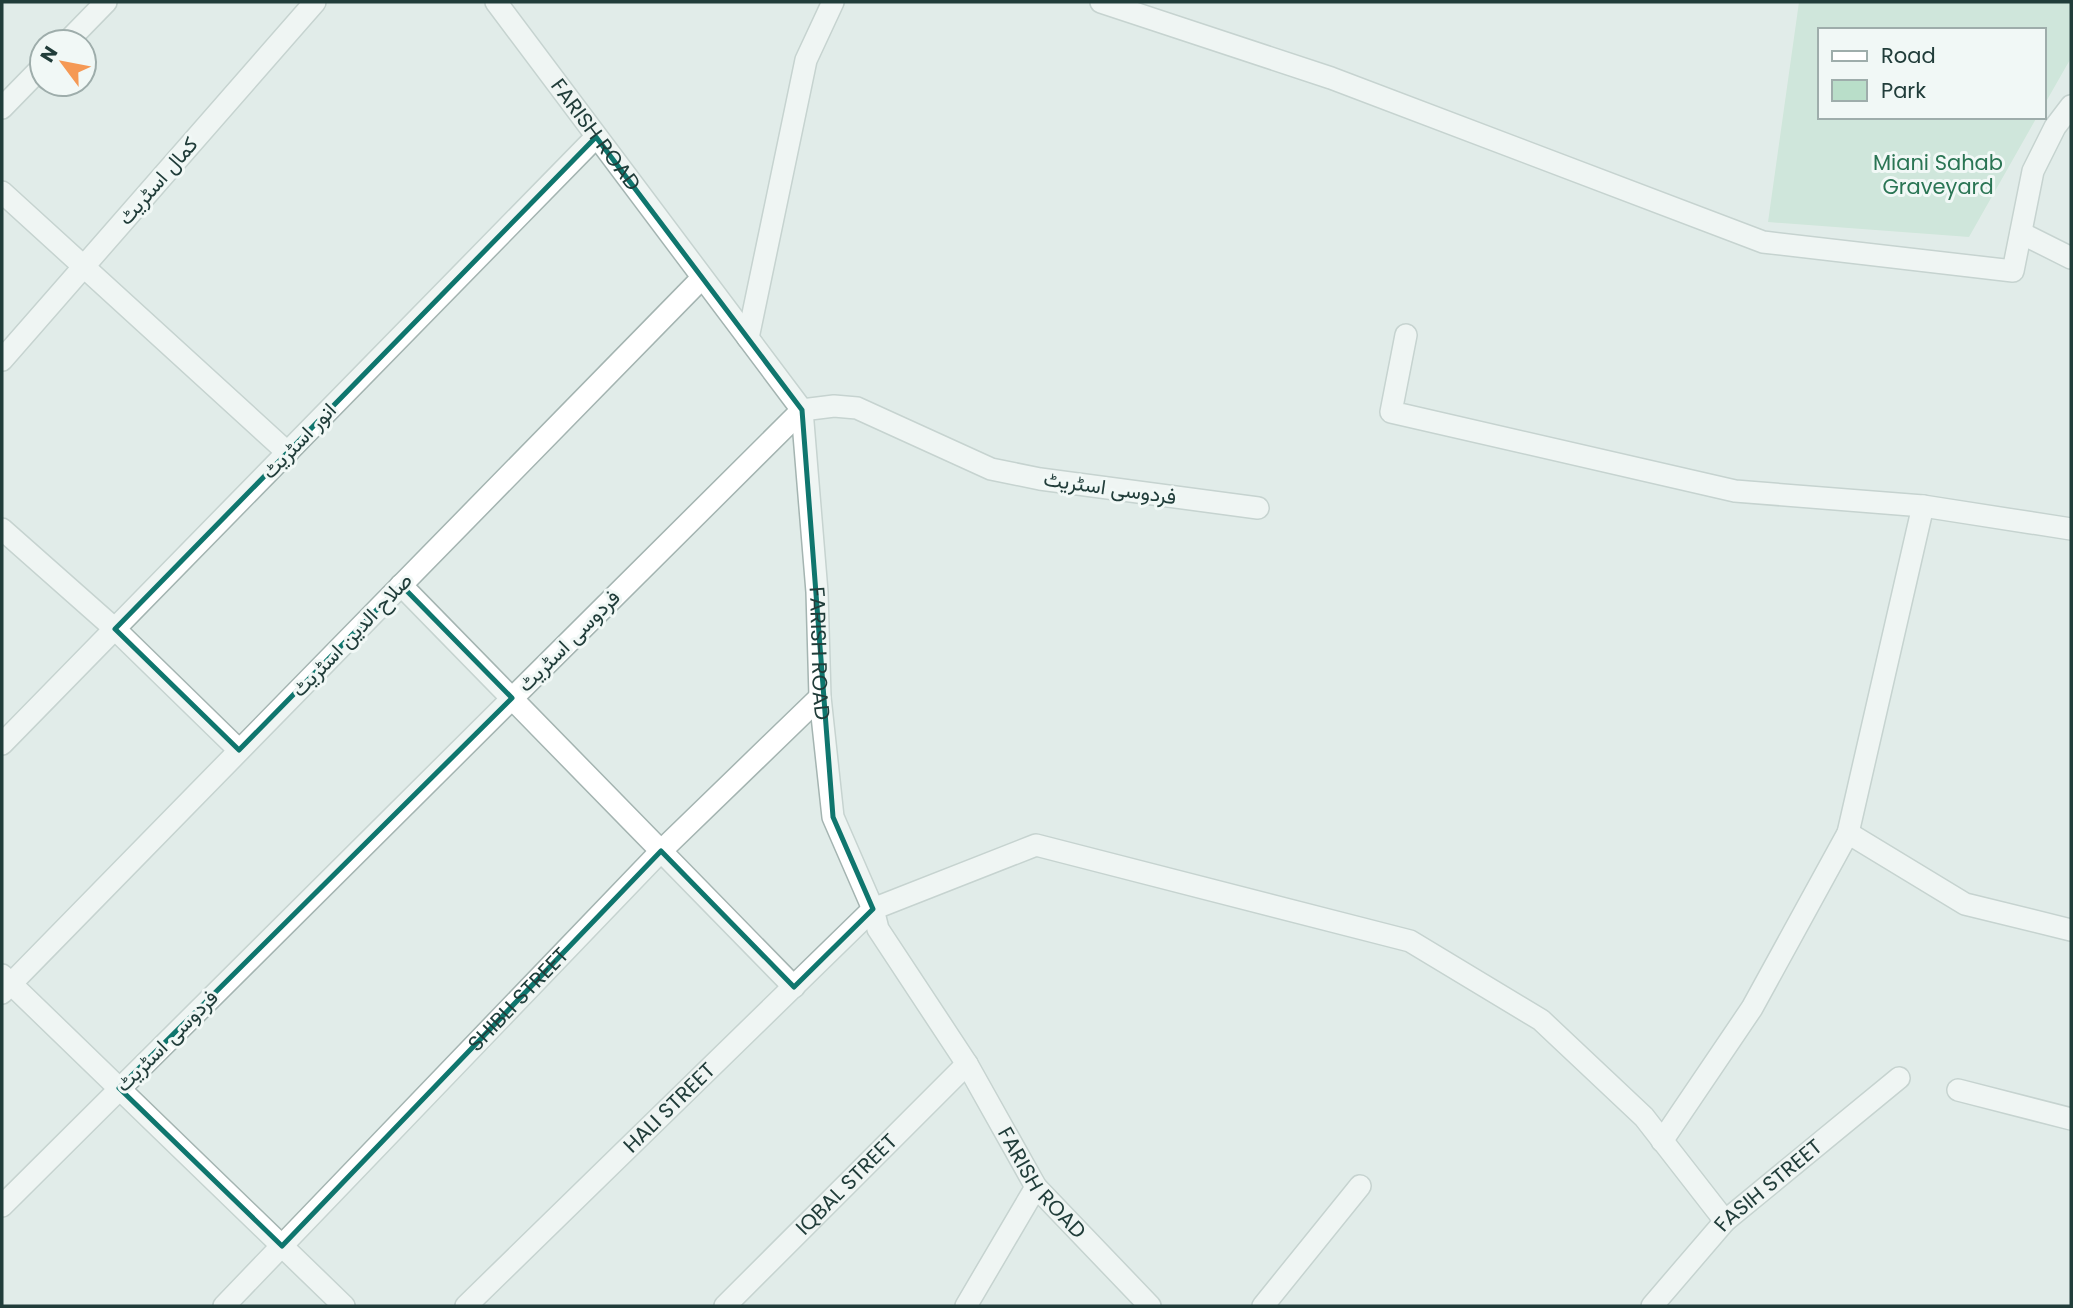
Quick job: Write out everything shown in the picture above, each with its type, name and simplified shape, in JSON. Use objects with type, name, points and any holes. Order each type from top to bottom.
[{"type":"street","points":[[80,28],[106,2]]},
{"type":"street","name":"FARISH ROAD","points":[[496,2],[802,410],[817,592],[820,697],[833,817],[873,909],[878,929],[967,1064],[1036,1187],[1150,1306]]},
{"type":"street","points":[[748,338],[806,60],[833,2]]},
{"type":"street","points":[[1101,2],[1331,78],[1763,242],[2013,271],[2033,172],[2055,127],[2071,106]]},
{"type":"street","name":"کمال اسٹریٹ","points":[[2,360],[305,4]]},
{"type":"street","points":[[2,108],[28,81]]},
{"type":"street","name":"انور اسٹریٹ","points":[[2,744],[596,137]]},
{"type":"street","points":[[2,191],[288,453]]},
{"type":"street","points":[[2021,233],[2071,258]]},
{"type":"street","name":"صلاح الدین اسٹریٹ","points":[[5,984],[239,750],[702,278]]},
{"type":"street","points":[[1406,335],[1391,412],[1735,491],[1923,506],[2071,529]]},
{"type":"street","name":"فردوسی اسٹریٹ","points":[[2,1206],[802,410],[834,406],[857,408],[991,469],[1040,479],[1258,508]]},
{"type":"street","points":[[1662,1141],[1752,1008],[1848,833],[1923,506]]},
{"type":"street","points":[[2,529],[116,629],[239,750]]},
{"type":"street","points":[[401,585],[794,987]]},
{"type":"street","name":"SHIBLI STREET","points":[[224,1306],[661,851],[820,697]]},
{"type":"street","points":[[1848,833],[1965,904],[2071,930]]},
{"type":"street","points":[[873,909],[1036,845],[1409,941],[1541,1020],[1644,1117],[1725,1221]]},
{"type":"street","name":"HALI STREET","points":[[466,1306],[873,909]]},
{"type":"street","points":[[5,984],[119,1088],[344,1306]]},
{"type":"street","name":"IQBAL STREET","points":[[725,1306],[967,1064]]},
{"type":"street","name":"FASIH STREET","points":[[1652,1306],[1725,1221],[1899,1078]]},
{"type":"street","points":[[1958,1090],[2071,1119]]},
{"type":"street","points":[[1263,1306],[1360,1186]]},
{"type":"street","points":[[966,1306],[1036,1187]]},
{"type":"highlighted area","points":[[596,137],[802,410],[833,817],[873,909],[794,987],[661,851],[282,1246],[119,1088],[512,698],[401,585],[239,750],[115,629]]},
{"type":"green space","name":"Miani Sahab Graveyard","points":[[1799,2],[2071,2],[2071,58],[2045,104],[2045,28],[1818,28],[1818,119],[2036,119],[1969,237],[1768,222]]}]
